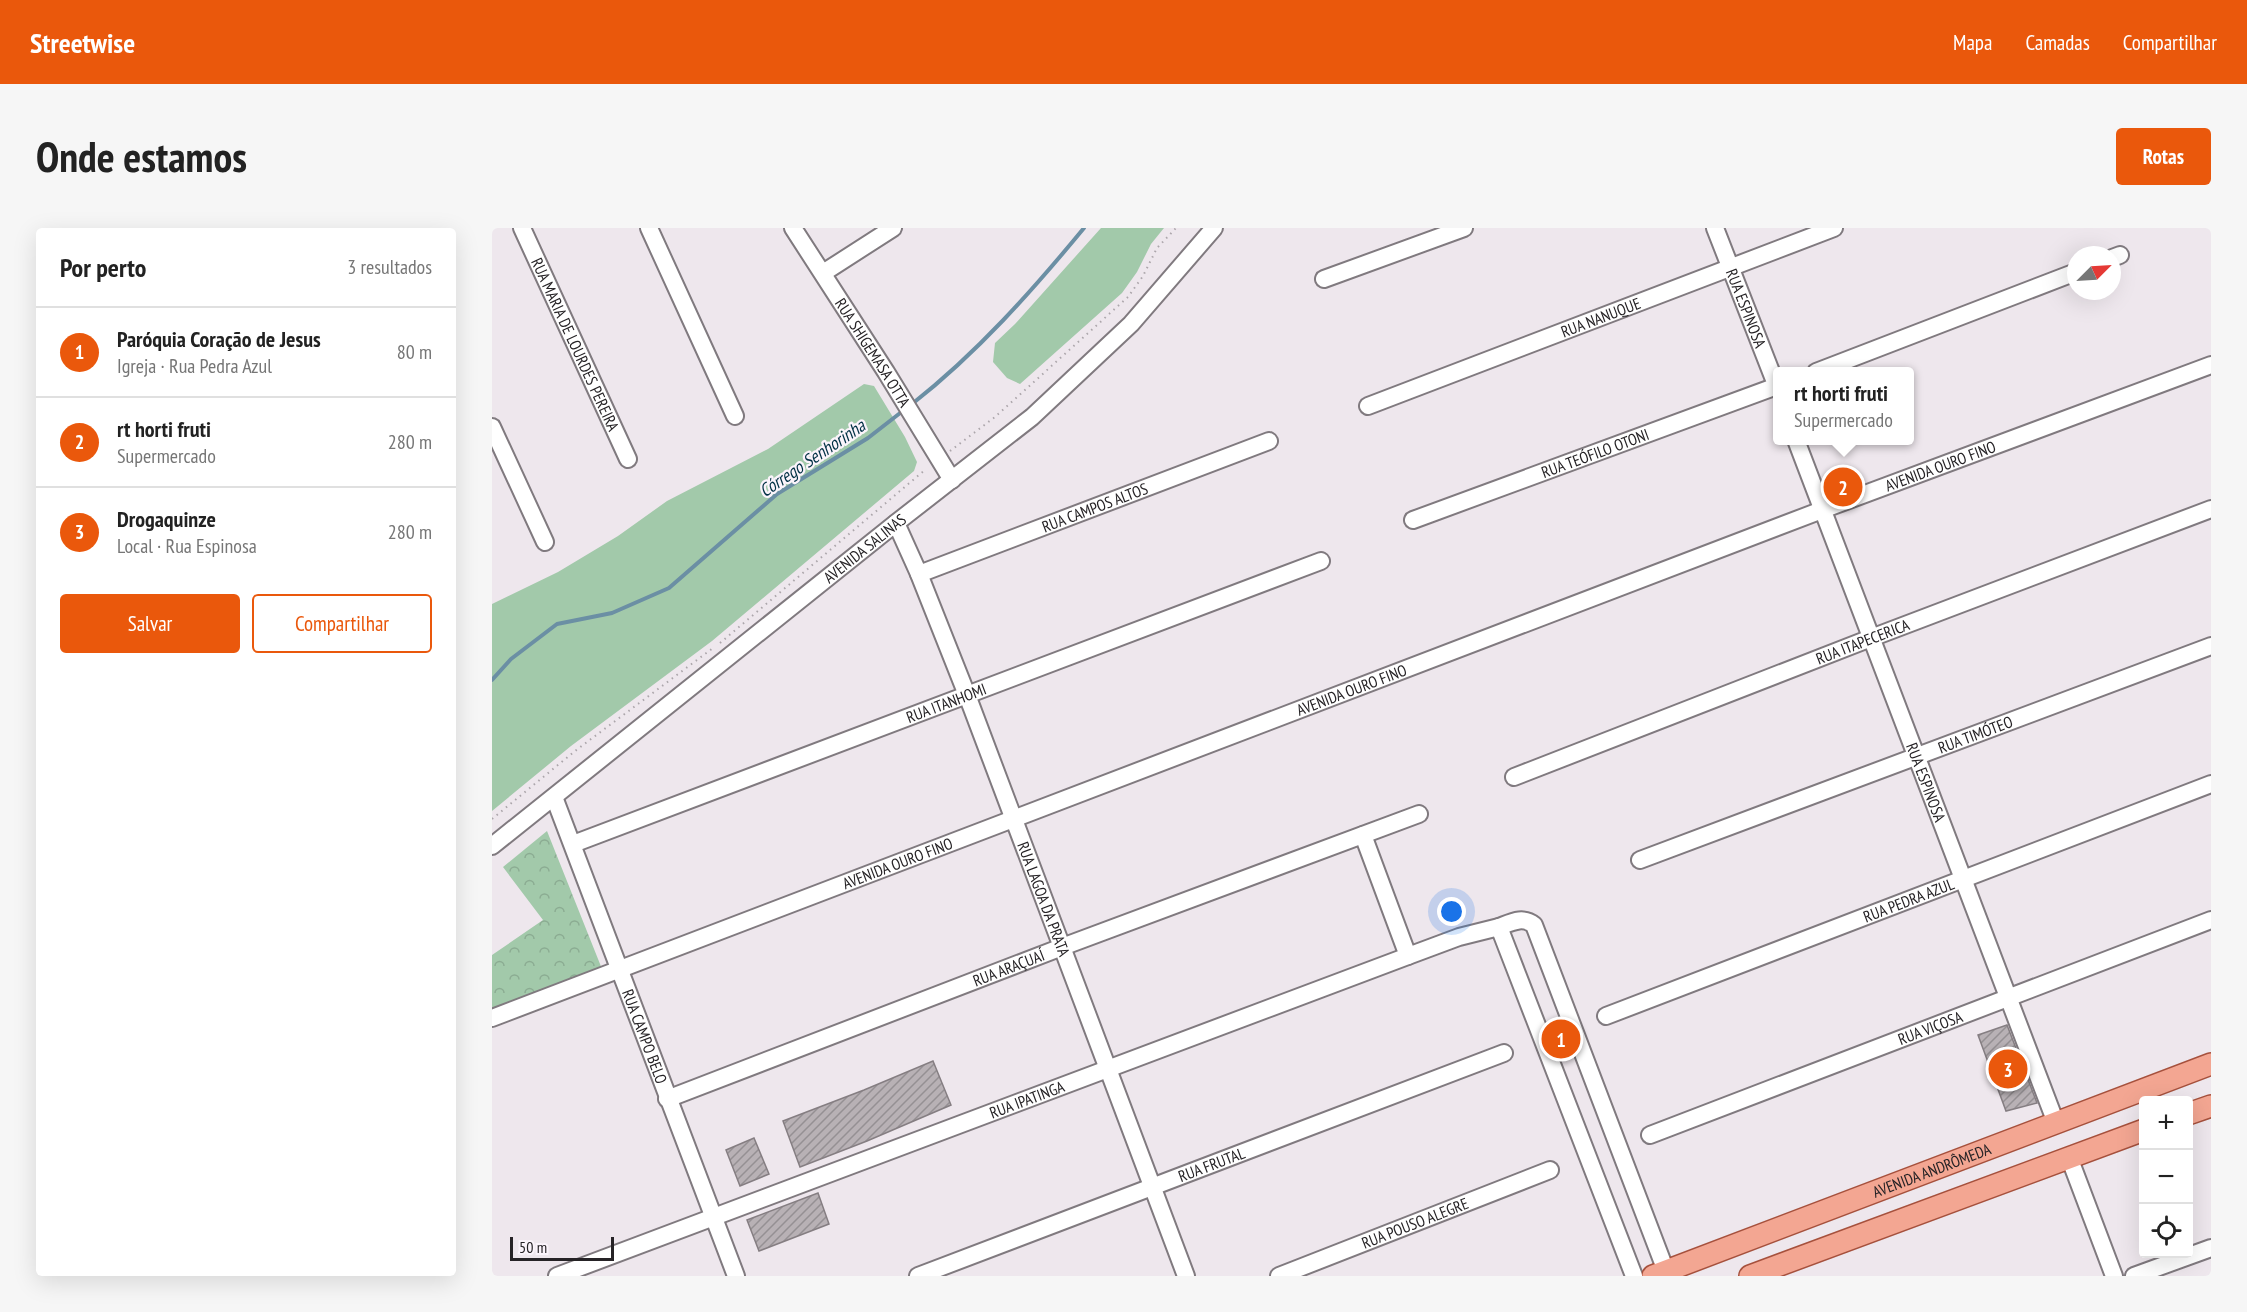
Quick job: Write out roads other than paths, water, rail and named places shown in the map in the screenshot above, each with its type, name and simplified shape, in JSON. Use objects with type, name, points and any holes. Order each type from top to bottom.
[{"type":"main road","name":"AVENIDA ANDRÔMEDA","points":[[1660,1273],[2211,1064]]},
{"type":"main road","points":[[2193,1112],[2211,1106]]},
{"type":"main road","points":[[1750,1276],[2139,1132]]},
{"type":"main road","points":[[1783,1226],[1794,1241],[1797,1258]]},
{"type":"street","name":"RUA MARIA DE LOURDES PEREIRA","points":[[522,228],[628,459]]},
{"type":"street","points":[[649,228],[735,416]]},
{"type":"street","name":"RUA SHIGEMASA OTTA","points":[[793,228],[886,372],[937,459],[952,480]]},
{"type":"street","points":[[823,273],[893,228]]},
{"type":"street","name":"AVENIDA SALINAS","points":[[492,846],[1032,417],[1131,324],[1214,228]]},
{"type":"street","points":[[1324,279],[1464,228]]},
{"type":"street","name":"RUA ESPINOSA","points":[[1715,228],[1773,377]]},
{"type":"street","name":"RUA NANUQUE","points":[[1368,406],[1834,228]]},
{"type":"street","points":[[1829,367],[2067,275]]},
{"type":"street","name":"AVENIDA OURO FINO","points":[[492,1018],[1822,510],[2210,367]]},
{"type":"street","name":"RUA TEÓFILO OTONI","points":[[1413,520],[1773,388]]},
{"type":"street","points":[[492,427],[545,542]]},
{"type":"street","name":"RUA CAMPOS ALTOS","points":[[919,574],[1269,441]]},
{"type":"street","name":"RUA ESPINOSA","points":[[1798,445],[2056,1123]]},
{"type":"street","name":"RUA ITAPECERICA","points":[[1514,777],[2211,508]]},
{"type":"street","name":"RUA LAGOA DA PRATA","points":[[896,523],[919,574],[967,695],[1186,1276]]},
{"type":"street","name":"RUA ITANHOMI","points":[[573,844],[1321,561]]},
{"type":"street","name":"RUA TIMÓTEO","points":[[1640,860],[2211,646]]},
{"type":"street","name":"RUA PEDRA AZUL","points":[[1606,1016],[2211,784]]},
{"type":"street","name":"RUA CAMPO BELO","points":[[554,797],[735,1276]]},
{"type":"street","name":"RUA ARAÇUAÍ","points":[[667,1099],[1062,946],[1419,814]]},
{"type":"street","points":[[1363,835],[1408,956]]},
{"type":"street","name":"RUA IPATINGA","points":[[557,1276],[1459,937],[1521,919],[1528,920],[1534,925],[1660,1273]]},
{"type":"street","name":"RUA VIÇOSA","points":[[1650,1135],[2211,920]]},
{"type":"street","points":[[1499,927],[1634,1276]]},
{"type":"street","name":"RUA FRUTAL","points":[[918,1276],[1504,1053]]},
{"type":"street","points":[[2069,1157],[2114,1276]]},
{"type":"street","name":"RUA POUSO ALEGRE","points":[[1279,1276],[1550,1170]]},
{"type":"street","points":[[2134,1276],[2211,1248]]},
{"type":"waterway","name":"Córrego Senhorinha","points":[[912,404],[981,343],[1084,228]]},
{"type":"waterway","name":"Córrego Senhorinha","points":[[492,680],[511,659],[557,624],[612,613],[669,588],[777,494],[868,438],[904,410]]},
{"type":"place","name":"rt horti fruti","points":[[1843,487]]},
{"type":"place","name":"Paróquia Coração de Jesus","points":[[1561,1039]]},
{"type":"place","name":"Drogaquinze","points":[[2008,1069]]}]
